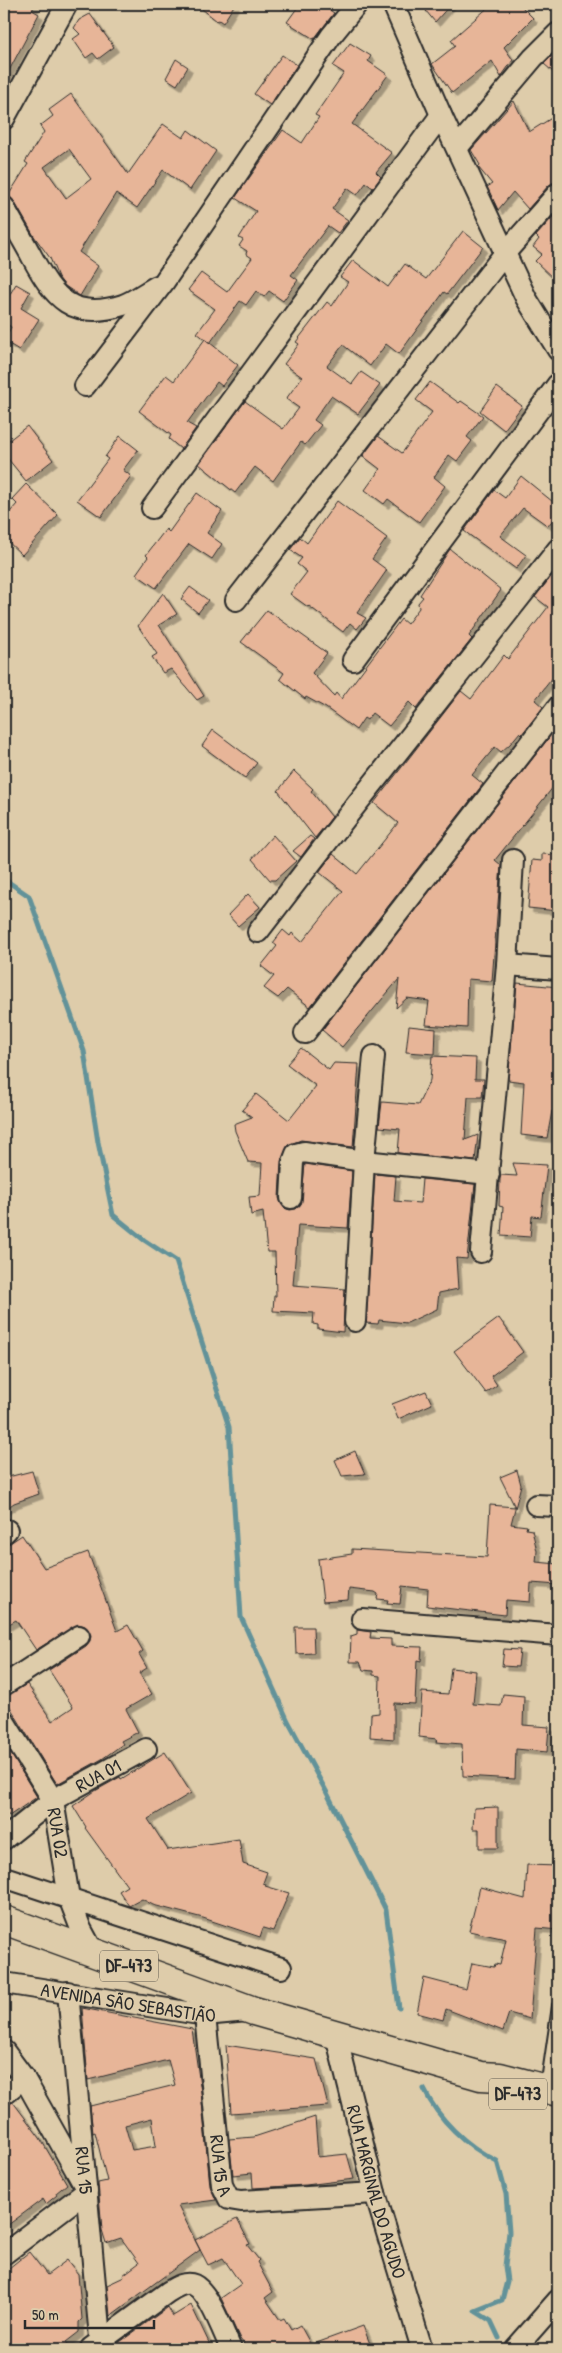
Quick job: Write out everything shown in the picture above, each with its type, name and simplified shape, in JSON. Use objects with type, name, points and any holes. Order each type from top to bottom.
[{"type":"main road","name":"AVENIDA SÃO SEBASTIÃO","points":[[4,1920],[254,2011],[481,2076],[500,2077],[554,2097]]},
{"type":"street","points":[[4,119],[67,4]]},
{"type":"street","points":[[85,386],[164,282],[331,36],[357,4]]},
{"type":"street","points":[[393,4],[441,115],[526,298],[558,350]]},
{"type":"street","points":[[457,148],[533,58],[558,33]]},
{"type":"street","points":[[152,508],[441,115]]},
{"type":"street","points":[[236,600],[505,252],[558,193]]},
{"type":"street","points":[[4,207],[47,285],[60,299],[74,306],[92,310],[124,304],[164,282]]},
{"type":"street","points":[[353,660],[558,384]]},
{"type":"street","points":[[258,932],[357,803],[558,549]]},
{"type":"street","points":[[304,1033],[558,707]]},
{"type":"street","points":[[481,1252],[506,965],[512,860]]},
{"type":"street","points":[[506,965],[558,969]]},
{"type":"street","points":[[355,1321],[364,1161],[374,1056]]},
{"type":"street","points":[[291,1198],[293,1162],[296,1154],[304,1152],[364,1161],[489,1174]]},
{"type":"street","points":[[536,1505],[558,1506]]},
{"type":"street","points":[[362,1619],[558,1635]]},
{"type":"street","points":[[4,1685],[79,1636]]},
{"type":"street","name":"RUA 02","points":[[4,1721],[52,1800],[69,1898],[81,1929],[94,1953]]},
{"type":"street","name":"RUA 01","points":[[4,1839],[52,1800],[146,1749]]},
{"type":"street","points":[[4,1877],[281,1968]]},
{"type":"street","name":"AVENIDA SÃO SEBASTIÃO","points":[[4,1983],[205,2015],[254,2011]]},
{"type":"street","name":"RUA 15","points":[[68,1992],[87,2191],[96,2346]]},
{"type":"street","name":"RUA 15 A","points":[[205,2015],[222,2185],[229,2199],[241,2201],[375,2193]]},
{"type":"street","name":"RUA MARGINAL DO AGUDO","points":[[336,2035],[375,2193],[422,2349]]},
{"type":"street","points":[[4,2051],[24,2078],[87,2191],[4,2254]]},
{"type":"street","points":[[4,2094],[24,2078]]},
{"type":"street","points":[[96,2346],[180,2285],[194,2285],[199,2288],[217,2318],[230,2349]]},
{"type":"street","points":[[515,2349],[558,2300]]},
{"type":"lane","points":[[554,2097],[558,2006]]},
{"type":"building","points":[[4,4],[36,4],[32,10],[39,14],[4,80]]},
{"type":"building","points":[[196,4],[235,4],[223,23],[219,20],[217,21]]},
{"type":"building","points":[[300,4],[321,4],[334,13],[314,39],[287,22]]},
{"type":"building","points":[[433,4],[451,4],[435,22],[426,11]]},
{"type":"building","points":[[492,4],[519,4],[533,18],[504,47],[513,60],[501,77],[492,61],[452,93],[432,64],[455,46],[451,40]]},
{"type":"building","points":[[90,14],[114,47],[98,59],[93,53],[86,58],[73,39],[80,34],[74,28],[79,20]]},
{"type":"building","points":[[350,43],[371,56],[368,61],[388,75],[352,124],[392,153],[376,172],[381,177],[373,188],[366,183],[357,195],[347,188],[332,209],[348,220],[338,233],[328,226],[291,275],[298,280],[283,301],[269,291],[264,297],[256,291],[246,305],[240,301],[210,343],[197,333],[215,309],[188,290],[201,273],[227,292],[252,258],[246,254],[247,251],[239,246],[243,240],[239,238],[256,211],[235,198],[283,130],[302,143],[319,117],[315,115],[344,73],[333,66]]},
{"type":"building","points":[[558,50],[558,76],[544,64]]},
{"type":"building","points":[[282,55],[297,65],[270,105],[254,94]]},
{"type":"building","points":[[176,59],[188,67],[177,85],[166,78]]},
{"type":"building","points":[[71,94],[128,174],[163,124],[183,138],[188,130],[216,151],[190,190],[163,170],[137,208],[116,193],[79,252],[98,266],[80,296],[65,286],[58,277],[50,258],[34,236],[14,201],[8,196],[28,164],[25,162],[44,132],[40,126],[53,116],[49,110]],"holes":[[[69,149],[91,179],[66,198],[44,167]]]},
{"type":"building","points":[[514,101],[529,132],[558,114],[558,181],[549,185],[528,209],[513,192],[498,210],[487,187],[492,184],[478,167],[480,165],[471,150]]},
{"type":"building","points":[[558,211],[558,283],[535,261],[542,254],[533,247],[539,239],[536,236]]},
{"type":"building","points":[[463,231],[483,247],[447,294],[444,292],[399,354],[386,344],[370,366],[343,345],[327,366],[352,384],[361,372],[380,385],[358,414],[331,396],[314,420],[321,425],[305,445],[301,442],[273,481],[255,467],[235,493],[199,464],[245,401],[283,429],[299,408],[286,399],[302,377],[284,364],[299,344],[296,342],[327,302],[332,306],[348,282],[340,277],[353,260],[388,287],[405,264],[426,279]]},
{"type":"building","points":[[16,284],[30,292],[21,308],[39,319],[19,350],[4,341],[11,327],[4,322],[4,304]]},
{"type":"building","points":[[205,339],[238,365],[222,386],[217,382],[187,423],[196,428],[181,449],[169,439],[171,435],[139,411],[166,375],[174,381]]},
{"type":"building","points":[[430,382],[459,403],[461,401],[483,416],[467,437],[472,441],[457,461],[449,455],[434,477],[445,486],[419,522],[388,499],[384,504],[365,490],[380,469],[363,456],[378,436],[402,453],[432,412],[416,400]]},
{"type":"building","points":[[497,387],[522,406],[504,430],[480,411]]},
{"type":"building","points":[[27,426],[53,460],[26,481],[4,454],[4,444]]},
{"type":"building","points":[[120,436],[138,450],[123,470],[131,476],[101,517],[77,500],[108,459],[105,457]]},
{"type":"building","points":[[521,476],[558,506],[558,513],[548,526],[523,508],[500,536],[526,555],[516,569],[464,531],[494,490],[505,498]]},
{"type":"building","points":[[26,484],[58,515],[22,555],[4,538],[4,519],[17,504],[12,499]]},
{"type":"building","points":[[197,493],[222,511],[207,533],[222,544],[212,559],[189,544],[156,588],[136,574],[148,557],[146,555],[166,529],[169,532]]},
{"type":"building","points":[[337,501],[387,538],[372,559],[387,570],[357,613],[366,618],[357,629],[350,623],[343,632],[290,594],[307,572],[297,564],[302,558],[290,550],[300,537],[307,543]]},
{"type":"building","points":[[450,549],[501,590],[469,636],[472,639],[416,709],[409,702],[389,726],[372,713],[367,720],[364,718],[356,730],[326,708],[306,697],[305,699],[280,679],[284,673],[241,642],[267,610],[327,653],[312,673],[334,696],[336,693],[341,699],[401,619],[407,624],[419,608],[418,603],[423,597],[420,595]]},
{"type":"building","points":[[558,568],[558,671],[535,700],[543,707],[522,734],[520,732],[501,752],[495,747],[472,775],[483,784],[310,1007],[287,989],[278,998],[264,988],[274,976],[261,966],[277,946],[273,943],[283,930],[290,936],[292,933],[302,942],[343,891],[319,872],[333,854],[357,874],[398,823],[374,803],[461,691],[471,699],[504,655],[508,659],[548,607],[535,597]]},
{"type":"building","points":[[190,587],[208,600],[198,613],[181,599]]},
{"type":"building","points":[[163,593],[177,614],[159,625],[204,696],[197,700],[171,669],[163,673],[152,657],[157,654],[138,626]]},
{"type":"building","points":[[558,726],[558,781],[495,860],[501,865],[492,981],[468,979],[467,1028],[426,1025],[429,1001],[407,998],[396,1008],[399,979],[342,1047],[322,1030]]},
{"type":"building","points":[[213,730],[257,763],[245,778],[202,746]]},
{"type":"building","points":[[294,771],[313,789],[311,791],[332,817],[315,838],[278,791]]},
{"type":"building","points":[[273,835],[296,861],[275,880],[270,880],[252,859]]},
{"type":"building","points":[[310,836],[314,839],[301,857],[293,851]]},
{"type":"building","points":[[542,854],[558,855],[558,911],[528,908],[532,860],[542,861]]},
{"type":"building","points":[[248,894],[260,907],[238,926],[228,915]]},
{"type":"building","points":[[517,983],[558,987],[558,1112],[552,1111],[547,1138],[521,1135],[524,1082],[508,1080]]},
{"type":"building","points":[[409,1026],[436,1029],[435,1054],[406,1052]]},
{"type":"building","points":[[301,1048],[329,1070],[334,1063],[359,1064],[353,1147],[301,1140],[288,1145],[281,1161],[279,1198],[284,1208],[290,1210],[296,1209],[301,1204],[305,1164],[352,1171],[348,1228],[298,1225],[293,1285],[345,1289],[343,1332],[318,1329],[318,1325],[313,1324],[314,1313],[273,1311],[274,1296],[276,1296],[275,1252],[267,1252],[263,1212],[251,1215],[249,1197],[260,1196],[262,1163],[248,1162],[235,1131],[234,1124],[252,1117],[242,1110],[256,1094],[289,1120],[316,1086],[287,1064]]},
{"type":"building","points":[[432,1056],[476,1058],[475,1079],[484,1079],[482,1097],[468,1097],[465,1140],[478,1135],[475,1161],[398,1153],[400,1129],[379,1127],[382,1102],[418,1105],[430,1080]]},
{"type":"building","points":[[513,1163],[547,1165],[541,1217],[532,1216],[530,1237],[501,1235],[503,1207],[499,1206],[500,1179],[501,1175],[517,1176]]},
{"type":"building","points":[[375,1174],[396,1176],[394,1201],[420,1203],[422,1179],[475,1184],[467,1259],[456,1258],[458,1289],[439,1293],[437,1309],[407,1323],[379,1320],[378,1324],[366,1323]]},
{"type":"building","points":[[499,1318],[523,1352],[491,1376],[497,1385],[486,1393],[454,1351]]},
{"type":"building","points":[[426,1391],[432,1404],[398,1419],[392,1404]]},
{"type":"building","points":[[355,1451],[365,1474],[342,1476],[335,1460]]},
{"type":"building","points":[[517,1470],[521,1485],[511,1524],[527,1526],[526,1529],[532,1530],[537,1551],[536,1562],[558,1564],[558,1585],[531,1583],[530,1602],[506,1600],[505,1615],[427,1606],[428,1589],[402,1586],[400,1604],[387,1603],[388,1600],[377,1599],[378,1594],[375,1592],[349,1589],[348,1600],[323,1602],[318,1559],[352,1554],[352,1549],[487,1557],[490,1505],[515,1507],[500,1477]]},
{"type":"building","points":[[32,1471],[39,1494],[14,1503],[4,1510],[4,1478]]},
{"type":"building","points":[[22,1535],[44,1568],[88,1552],[117,1631],[128,1625],[143,1651],[139,1654],[147,1668],[139,1673],[152,1694],[126,1709],[138,1732],[121,1741],[123,1744],[102,1759],[57,1784],[4,1697],[27,1684],[52,1721],[73,1707],[49,1670],[86,1646],[90,1641],[91,1635],[85,1626],[78,1624],[36,1650],[16,1620],[4,1627],[4,1547]]},
{"type":"building","points":[[295,1627],[313,1627],[314,1653],[296,1654]]},
{"type":"building","points":[[357,1630],[371,1632],[370,1638],[391,1639],[391,1646],[422,1647],[421,1661],[417,1660],[415,1704],[394,1703],[394,1739],[370,1737],[371,1714],[379,1713],[380,1676],[373,1675],[373,1671],[363,1670],[360,1662],[350,1662],[351,1636],[357,1634]]},
{"type":"building","points":[[504,1649],[520,1650],[518,1667],[502,1666]]},
{"type":"building","points":[[451,1668],[476,1671],[473,1704],[501,1706],[503,1694],[524,1696],[523,1725],[549,1727],[547,1752],[516,1749],[515,1779],[463,1776],[462,1744],[436,1742],[437,1739],[419,1737],[422,1692],[448,1694]]},
{"type":"building","points":[[165,1752],[191,1793],[148,1819],[168,1850],[239,1839],[243,1864],[267,1872],[263,1883],[266,1884],[265,1886],[289,1893],[273,1931],[263,1928],[260,1937],[203,1918],[153,1905],[142,1899],[129,1906],[119,1891],[127,1886],[85,1828],[73,1806],[95,1791],[120,1777],[121,1779]]},
{"type":"building","points":[[11,1754],[37,1797],[9,1816],[4,1808],[4,1759]]},
{"type":"building","points":[[498,1807],[498,1848],[479,1848],[479,1829],[473,1829],[474,1808]]},
{"type":"building","points":[[527,1865],[558,1866],[556,1908],[558,1908],[558,1930],[537,1928],[530,2019],[509,2013],[503,2031],[446,2009],[443,2020],[417,2013],[424,1978],[466,1989],[472,1963],[494,1967],[495,1964],[500,1965],[506,1939],[469,1931],[480,1887],[525,1899]]},
{"type":"building","points":[[82,2008],[192,2029],[201,2092],[210,2186],[216,2200],[178,2205],[200,2250],[110,2316],[107,2285],[124,2277],[123,2275],[139,2263],[121,2238],[106,2243],[102,2230],[98,2183],[107,2181],[95,2132],[93,2133],[90,2106],[175,2085],[168,2060],[88,2080]],"holes":[[[152,2118],[156,2146],[132,2150],[125,2125]]]},
{"type":"building","points":[[226,2045],[316,2059],[328,2106],[231,2113]]},
{"type":"building","points":[[13,2102],[40,2138],[67,2184],[46,2204],[43,2199],[4,2228],[4,2106]]},
{"type":"building","points":[[315,2117],[318,2157],[347,2154],[354,2179],[306,2185],[253,2188],[252,2173],[233,2175],[229,2139],[254,2137]]},
{"type":"building","points":[[237,2219],[250,2244],[247,2245],[259,2260],[257,2262],[273,2292],[265,2298],[280,2320],[284,2318],[291,2330],[300,2325],[311,2345],[363,2326],[372,2349],[248,2349],[240,2339],[221,2298],[241,2284],[223,2258],[208,2265],[195,2240]]},
{"type":"building","points":[[29,2252],[47,2275],[67,2260],[78,2274],[82,2319],[79,2322],[79,2332],[66,2342],[72,2349],[4,2349],[4,2272]]},
{"type":"building","points":[[191,2305],[212,2349],[113,2349],[113,2347],[168,2307],[173,2316]]},
{"type":"waterway","points":[[4,879],[29,896],[84,1051],[98,1142],[113,1215],[144,1240],[176,1261],[229,1427],[241,1617],[288,1721],[326,1791],[386,1910],[399,2008]]},
{"type":"waterway","points":[[424,2089],[437,2111],[454,2131],[475,2148],[497,2161],[506,2194],[509,2232],[505,2266],[507,2281],[502,2300],[475,2311],[491,2321],[499,2338]]}]
